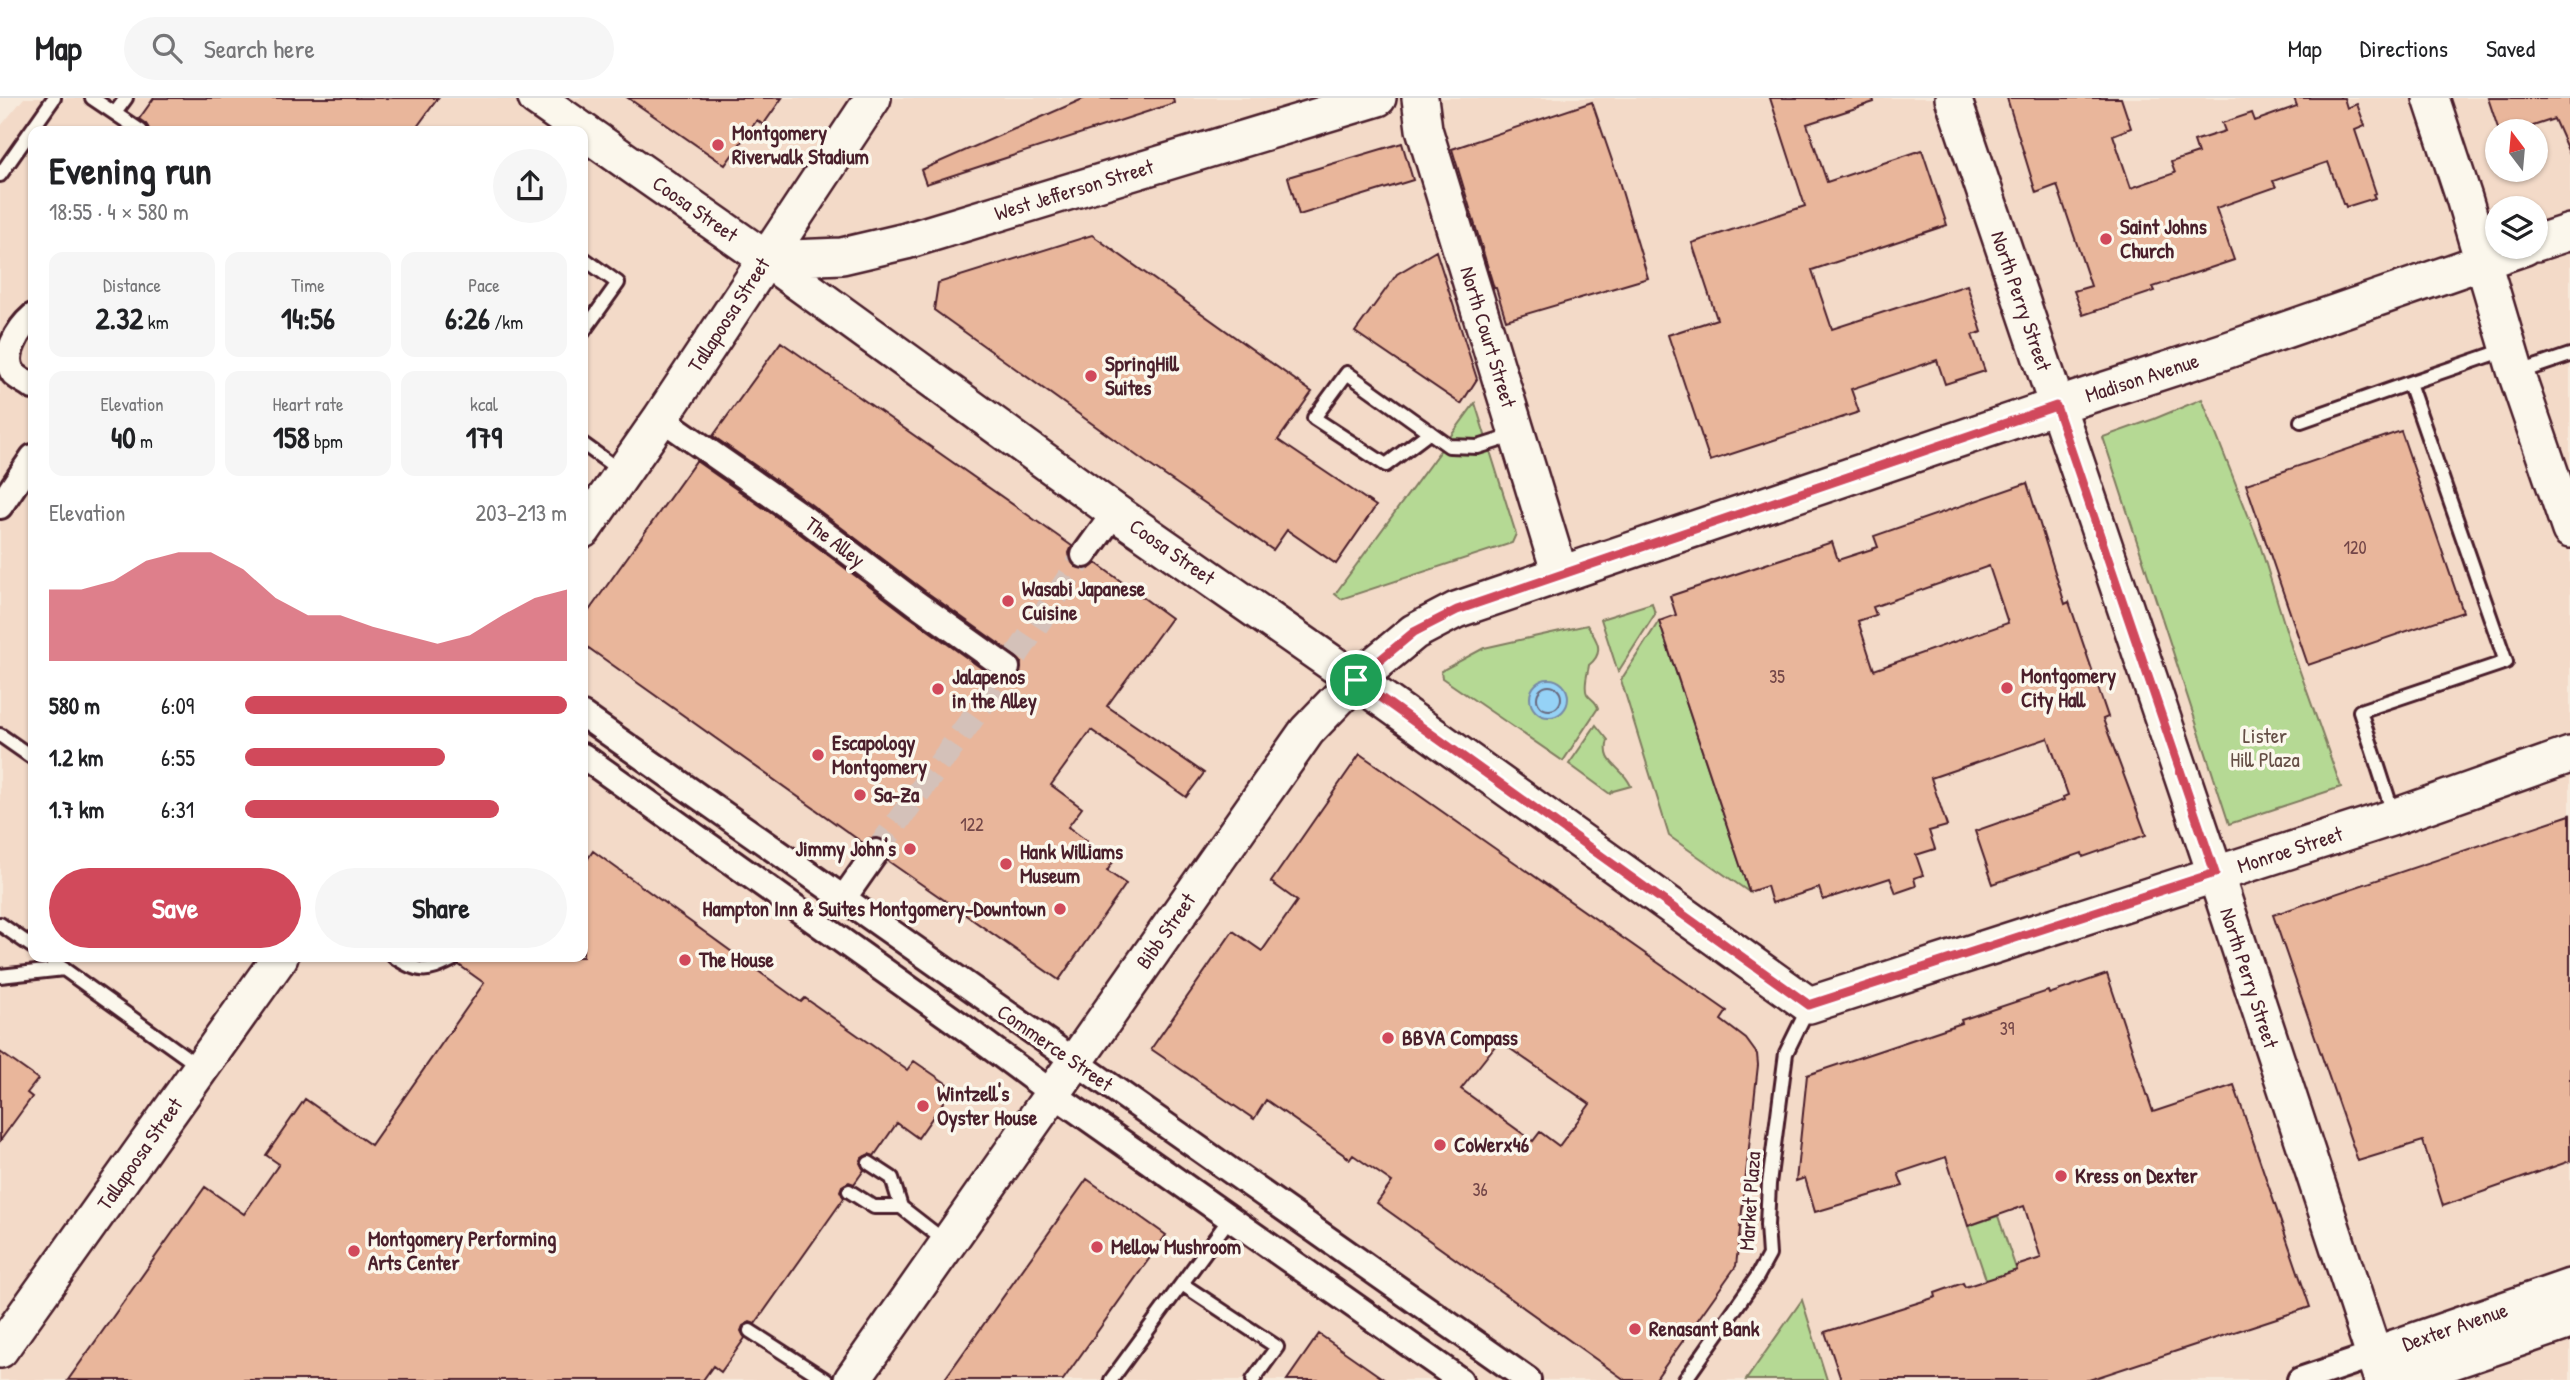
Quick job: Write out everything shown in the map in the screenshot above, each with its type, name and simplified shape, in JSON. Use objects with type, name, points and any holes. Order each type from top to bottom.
[{"type":"main road","name":"Coosa Street","points":[[536,98],[572,126]]},
{"type":"main road","name":"Tallapoosa Street","points":[[588,523],[661,418],[873,98]]},
{"type":"main road","name":"West Jefferson Street","points":[[766,259],[842,256],[895,244],[1378,98]]},
{"type":"main road","name":"North Court Street","points":[[1420,98],[1424,129],[1560,574]]},
{"type":"main road","name":"North Perry Street","points":[[1953,98],[2384,1372]]},
{"type":"main road","points":[[2431,98],[2512,361],[2570,530]]},
{"type":"main road","name":"Coosa Street","points":[[588,138],[766,259],[1115,512],[1356,680],[1809,1005]]},
{"type":"main road","points":[[2548,239],[2570,232]]},
{"type":"main road","name":"Madison Avenue","points":[[1560,574],[2235,348],[2488,259]]},
{"type":"main road","name":"Bibb Street","points":[[852,1380],[1307,731],[1356,680],[1414,632],[1457,610],[1560,574]]},
{"type":"main road","name":"Monroe Street","points":[[1809,1005],[2394,817],[2570,755]]},
{"type":"main road","name":"Tallapoosa Street","points":[[0,1350],[276,962]]},
{"type":"main road","name":"Dexter Avenue","points":[[2384,1372],[2570,1287]]},
{"type":"main road","name":"Dexter Avenue","points":[[2384,1372],[2570,1321]]},
{"type":"street","points":[[28,323],[10,348],[8,363],[15,374],[28,383]]},
{"type":"street","name":"The Alley","points":[[661,418],[800,515],[916,603],[1008,668]]},
{"type":"street","points":[[0,506],[28,464]]},
{"type":"street","points":[[1084,555],[1115,512]]},
{"type":"street","name":"Commerce Street","points":[[588,719],[1528,1380]]},
{"type":"street","name":"Commerce Street","points":[[588,760],[1052,1093],[1461,1380]]},
{"type":"street","points":[[843,899],[876,852]]},
{"type":"street","name":"Dexter Avenue","points":[[2300,1380],[2384,1372]]},
{"type":"lane","points":[[34,126],[54,98]]},
{"type":"lane","points":[[92,98],[134,126]]},
{"type":"lane","points":[[115,113],[126,98]]},
{"type":"lane","points":[[0,175],[28,135]]},
{"type":"lane","points":[[588,262],[618,283],[588,325]]},
{"type":"lane","points":[[2301,421],[2409,383],[2512,361],[2570,355]]},
{"type":"lane","points":[[1430,432],[1386,465],[1314,418],[1347,373],[1430,432],[1449,446],[1478,447],[1518,435]]},
{"type":"lane","points":[[2394,817],[2360,711],[2506,662],[2409,383]]},
{"type":"lane","points":[[588,448],[623,473]]},
{"type":"lane","points":[[0,735],[28,755]]},
{"type":"lane","points":[[0,924],[28,944]]},
{"type":"lane","points":[[54,962],[201,1068]]},
{"type":"lane","points":[[402,962],[410,967],[430,971],[448,962]]},
{"type":"lane","points":[[0,976],[64,970]]},
{"type":"lane","name":"Market Plaza","points":[[1685,1380],[1757,1277],[1769,1255],[1769,1184],[1786,1053],[1809,1005]]},
{"type":"lane","points":[[869,1163],[892,1178],[901,1207],[947,1243]]},
{"type":"lane","points":[[849,1191],[874,1207],[901,1207]]},
{"type":"lane","points":[[1111,1380],[1230,1218]]},
{"type":"lane","points":[[1182,1284],[1277,1347],[1253,1380]]},
{"type":"lane","points":[[750,1331],[826,1380]]},
{"type":"shaded area","points":[[24,98],[2570,98],[2570,1380],[0,1380],[0,127]]},
{"type":"green space","name":"Lister Hill Plaza","points":[[2202,399],[2260,545],[2292,649],[2341,787],[2229,824],[2103,437]]},
{"type":"green space","points":[[1475,403],[1516,534],[1512,543],[1341,599],[1335,594]]},
{"type":"green space","points":[[1652,603],[1655,614],[1618,672],[1601,619]]},
{"type":"green space","points":[[1659,621],[1749,892],[1669,836],[1621,680]]},
{"type":"green space","points":[[1587,625],[1596,640],[1598,650],[1589,665],[1586,691],[1598,708],[1563,761],[1442,678],[1441,671],[1484,648]]},
{"type":"green space","points":[[1596,725],[1608,740],[1607,755],[1631,786],[1610,794],[1569,764]]},
{"type":"green space","points":[[1998,1216],[2054,1380],[2020,1380],[1968,1226]]},
{"type":"green space","points":[[1802,1300],[1827,1380],[1746,1380]]},
{"type":"water","points":[[1549,679],[1562,685],[1568,698],[1562,711],[1549,717],[1536,711],[1530,698],[1536,685]]},
{"type":"building","points":[[154,98],[438,98],[418,126],[147,126],[139,119]]},
{"type":"building","name":"Montgomery Riverwalk Stadium","points":[[628,98],[782,98],[763,125],[757,120],[725,165]]},
{"type":"building","points":[[1085,98],[1173,98],[1174,103],[926,184],[921,170]]},
{"type":"building","points":[[1770,98],[1873,98],[1874,102],[1807,124],[1827,182],[1922,150],[1947,225],[1812,270],[1832,329],[1967,285],[1982,332],[1972,335],[1985,371],[1945,384],[1937,360],[1851,389],[1859,412],[1710,461],[1668,335],[1717,319],[1692,243],[1805,206]]},
{"type":"building","points":[[2007,98],[2121,98],[2131,128],[2113,135],[2131,188],[2175,173],[2171,162],[2198,153],[2194,141],[2225,131],[2222,123],[2252,113],[2255,121],[2297,106],[2294,98],[2344,98],[2347,108],[2357,104],[2365,126],[2355,130],[2376,193],[2373,194],[2375,198],[2346,207],[2328,162],[2273,181],[2276,187],[2216,208],[2234,260],[2153,287],[2155,291],[2083,315],[2074,291],[2091,286],[2057,185],[2036,193]]},
{"type":"building","points":[[2488,98],[2570,98],[2570,155],[2554,119],[2495,119]]},
{"type":"building","points":[[1592,102],[1648,278],[1506,320],[1452,149]]},
{"type":"building","points":[[1402,143],[1413,180],[1299,215],[1288,177]]},
{"type":"building","points":[[1092,235],[1312,392],[1278,440],[1376,506],[1336,564],[1287,530],[1273,550],[934,310],[938,283]]},
{"type":"building","points":[[1436,251],[1477,379],[1461,404],[1355,332],[1397,274]]},
{"type":"building","points":[[781,342],[1072,546],[1070,560],[1076,567],[1089,569],[1096,563],[1171,618],[1107,706],[1204,773],[1186,797],[1091,730],[1051,785],[1082,808],[1068,827],[1113,862],[1107,871],[1126,884],[1059,980],[888,861],[890,846],[884,840],[870,838],[863,843],[588,648],[588,612],[696,461],[791,527],[998,680],[1012,682],[1019,676],[1021,662],[1016,656],[809,503],[713,436]]},
{"type":"building","points":[[2401,431],[2463,612],[2308,665],[2246,484]]},
{"type":"building","points":[[2027,483],[2065,604],[2069,602],[2108,717],[2103,719],[2146,835],[2083,857],[2082,853],[1993,884],[1975,831],[2064,800],[2063,797],[2068,795],[2048,738],[1931,778],[1947,826],[1929,831],[1935,849],[1916,855],[1923,875],[1914,878],[1916,886],[1896,893],[1890,878],[1823,900],[1819,888],[1772,903],[1767,886],[1749,892],[1659,621],[1676,615],[1670,596],[1832,542],[1838,560],[1878,547],[1874,536]],"holes":[[[1989,566],[2008,623],[1874,670],[1858,621],[1876,615],[1873,607]]]},
{"type":"building","points":[[1360,754],[1727,1011],[1721,1020],[1746,1039],[1757,1054],[1758,1065],[1736,1266],[1655,1380],[1625,1380],[1377,1203],[1392,1182],[1353,1155],[1350,1159],[1266,1100],[1254,1119],[1151,1049],[1233,931],[1262,951],[1297,901],[1271,882]],"holes":[[[1499,1041],[1590,1104],[1559,1146],[1540,1132],[1533,1141],[1461,1089]]]},
{"type":"building","points":[[2570,815],[2570,1161],[2443,1206],[2423,1141],[2358,1161],[2273,915]]},
{"type":"building","points":[[593,851],[801,1002],[805,998],[907,1070],[914,1061],[953,1088],[918,1138],[897,1123],[874,1156],[869,1154],[862,1158],[860,1163],[864,1170],[854,1184],[849,1182],[842,1186],[840,1191],[844,1198],[755,1324],[750,1322],[743,1326],[741,1331],[745,1338],[721,1372],[713,1366],[703,1380],[68,1380],[205,1187],[244,1214],[279,1164],[266,1155],[305,1099],[371,1145],[484,983],[459,965],[459,962],[588,962],[588,858]]},
{"type":"building","points":[[2107,974],[2153,1112],[2234,1085],[2310,1307],[2089,1380],[1841,1380],[1825,1332],[1936,1297],[1935,1293],[1963,1283],[1965,1287],[2017,1270],[2016,1266],[2041,1258],[2024,1206],[1968,1226],[1946,1157],[1898,1173],[1903,1186],[1815,1212],[1805,1178],[1796,1181],[1807,1075],[1962,1023],[1961,1020]]},
{"type":"building","points":[[0,1052],[38,1079],[27,1093],[32,1097],[0,1141]]},
{"type":"building","points":[[1087,1179],[1166,1235],[1063,1380],[944,1380]]},
{"type":"building","points":[[1319,1334],[1385,1380],[1287,1380]]},
{"type":"tunnel","points":[[1016,656],[1084,555]]},
{"type":"tunnel","points":[[876,852],[1000,680]]},
{"type":"place","name":"Montgomery Riverwalk Stadium","points":[[718,145]]},
{"type":"place","name":"Saint Johns Church","points":[[2106,239]]},
{"type":"place","name":"SpringHill Suites","points":[[1091,376]]},
{"type":"place","name":"Wasabi Japanese Cuisine","points":[[1008,601]]},
{"type":"place","name":"Montgomery City Hall","points":[[2007,688]]},
{"type":"place","name":"Jalapenos in the Alley","points":[[938,689]]},
{"type":"place","name":"Escapology Montgomery","points":[[818,755]]},
{"type":"place","name":"Sa-Za","points":[[860,795]]},
{"type":"place","name":"Jimmy John's","points":[[910,849]]},
{"type":"place","name":"Hank Williams Museum","points":[[1006,864]]},
{"type":"place","name":"Hampton Inn & Suites Montgomery-Downtown","points":[[1060,909]]},
{"type":"place","name":"The House","points":[[685,960]]},
{"type":"place","name":"BBVA Compass","points":[[1388,1038]]},
{"type":"place","name":"Wintzell's Oyster House","points":[[923,1106]]},
{"type":"place","name":"CoWerx46","points":[[1440,1145]]},
{"type":"place","name":"Kress on Dexter","points":[[2061,1176]]},
{"type":"place","name":"Mellow Mushroom","points":[[1097,1247]]},
{"type":"place","name":"Montgomery Performing Arts Center","points":[[354,1251]]},
{"type":"place","name":"Renasant Bank","points":[[1635,1329]]},
{"type":"route","points":[[2056,406],[2215,873],[1809,1005],[1356,680],[1414,632],[1457,610],[2056,406]]}]
